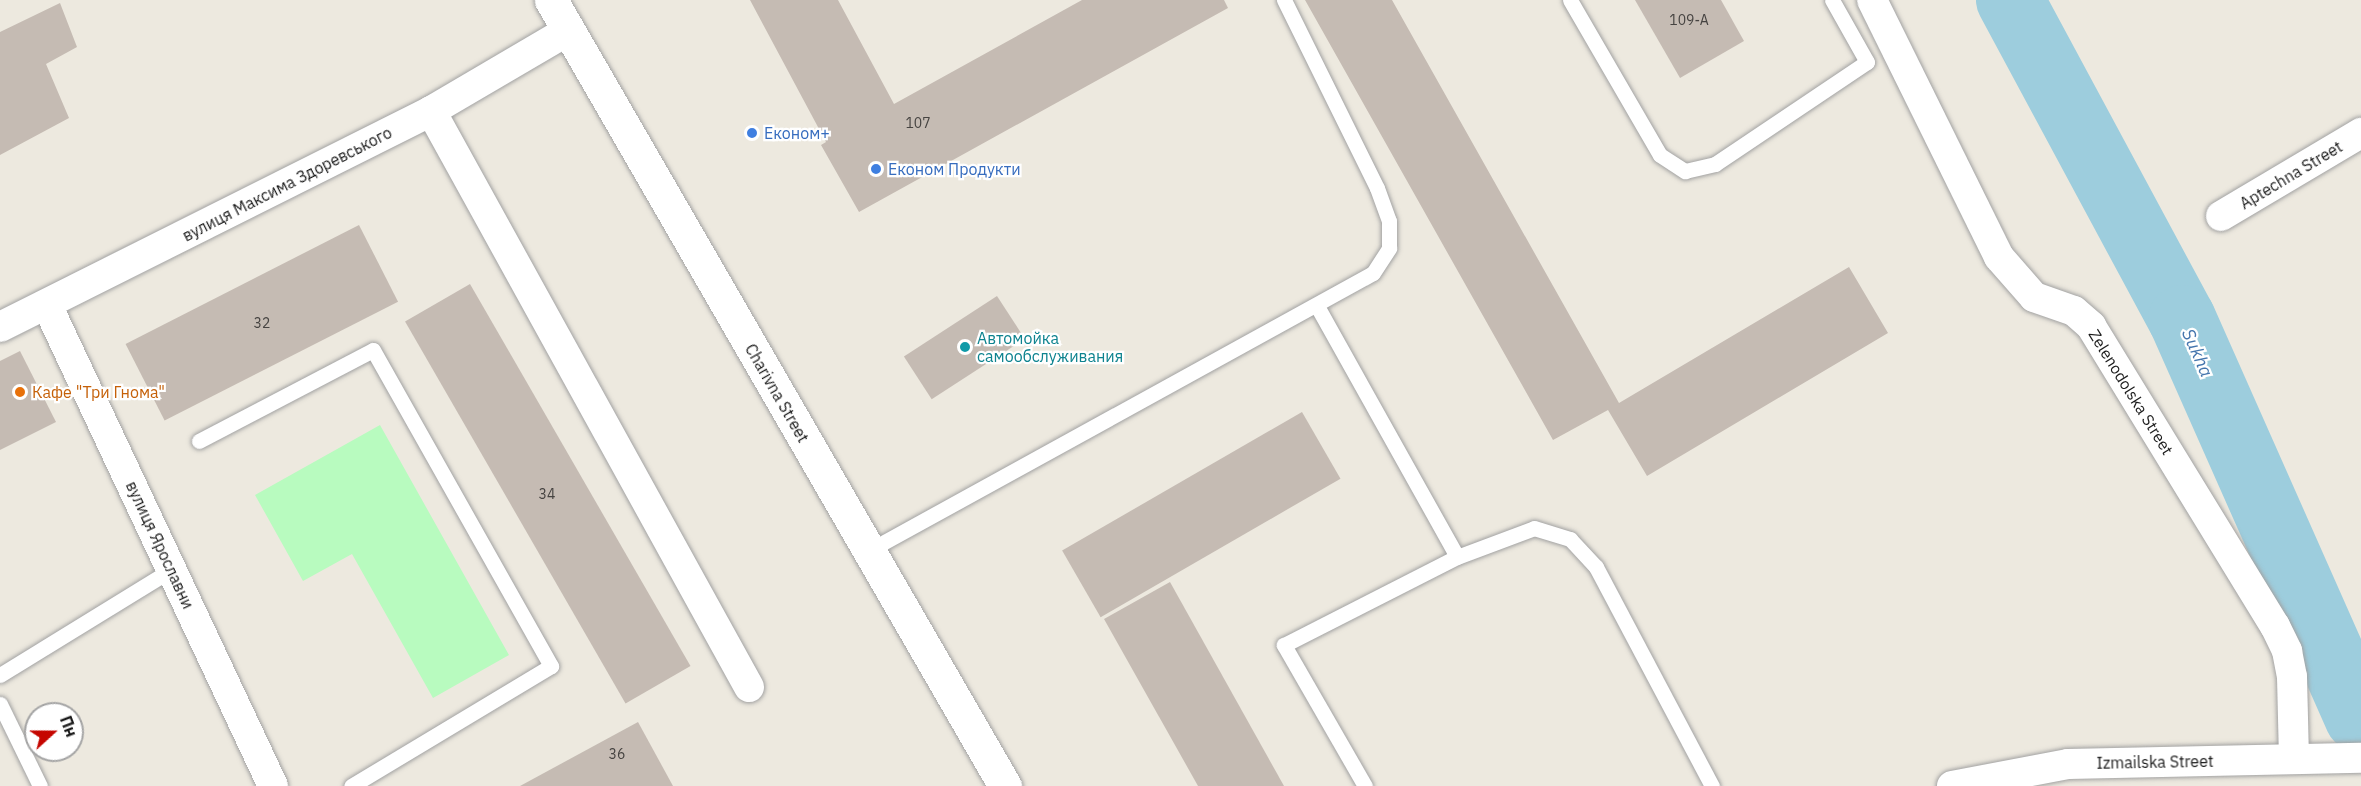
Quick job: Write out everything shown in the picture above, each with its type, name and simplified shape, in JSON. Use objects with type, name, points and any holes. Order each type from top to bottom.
[{"type":"street","name":"Charivna Street","points":[[551,0],[1005,786]]},
{"type":"street","name":"Zelenodolska Street","points":[[1872,0],[1999,256],[2034,297],[2074,311],[2091,327],[2275,626],[2287,651],[2292,677],[2294,758]]},
{"type":"street","name":"вулиця Максима Здоревського","points":[[0,327],[431,111],[568,30]]},
{"type":"street","points":[[431,111],[749,687]]},
{"type":"street","name":"Aptechna Street","points":[[2221,216],[2361,133]]},
{"type":"street","name":"вулиця Ярославни","points":[[47,305],[273,786]]},
{"type":"street","name":"Izmailska Street","points":[[1952,786],[2067,764],[2361,758]]},
{"type":"lane","points":[[868,551],[1317,306],[1373,273],[1389,248],[1389,221],[1377,188],[1284,0]]},
{"type":"lane","points":[[1570,0],[1660,155],[1685,171],[1715,164],[1867,62],[1895,47]]},
{"type":"lane","points":[[1832,0],[1867,62]]},
{"type":"lane","points":[[1317,306],[1457,557]]},
{"type":"lane","points":[[199,441],[373,350],[551,666],[351,786]]},
{"type":"lane","points":[[1365,786],[1284,645],[1457,557],[1534,528],[1570,539],[1596,567],[1712,786]]},
{"type":"lane","points":[[0,675],[171,570]]},
{"type":"lane","points":[[0,704],[40,786]]},
{"type":"green space","points":[[380,425],[509,655],[433,698],[352,554],[303,581],[255,495]]},
{"type":"building","points":[[750,0],[838,0],[894,104],[1082,0],[1224,0],[1228,8],[859,212],[821,145],[826,142]]},
{"type":"building","points":[[1305,0],[1392,0],[1619,403],[1849,267],[1888,333],[1647,476],[1608,410],[1553,440]]},
{"type":"building","points":[[1635,0],[1721,0],[1744,41],[1680,78]]},
{"type":"building","points":[[60,3],[77,47],[46,64],[69,118],[0,155],[0,32]]},
{"type":"building","points":[[359,225],[398,302],[165,421],[126,344]]},
{"type":"building","points":[[470,284],[691,666],[626,703],[405,322]]},
{"type":"building","name":"Автомойка самообслуживания","points":[[997,296],[1025,339],[932,399],[904,356]]},
{"type":"building","name":"Кафе \"Три Гнома\"","points":[[20,351],[56,422],[0,450],[0,361]]},
{"type":"building","points":[[1302,412],[1340,479],[1101,617],[1062,550]]},
{"type":"building","points":[[1170,582],[1284,786],[1198,786],[1104,619]]},
{"type":"building","points":[[638,722],[673,786],[520,786]]},
{"type":"waterway","name":"Sukha","points":[[2010,0],[2182,319],[2359,718]]},
{"type":"place","name":"Економ+","points":[[752,133]]},
{"type":"place","name":"Економ Продукти","points":[[876,169]]},
{"type":"place","name":"Автомойка самообслуживания","points":[[965,347]]},
{"type":"place","name":"Кафе \"Три Гнома\"","points":[[20,392]]}]
